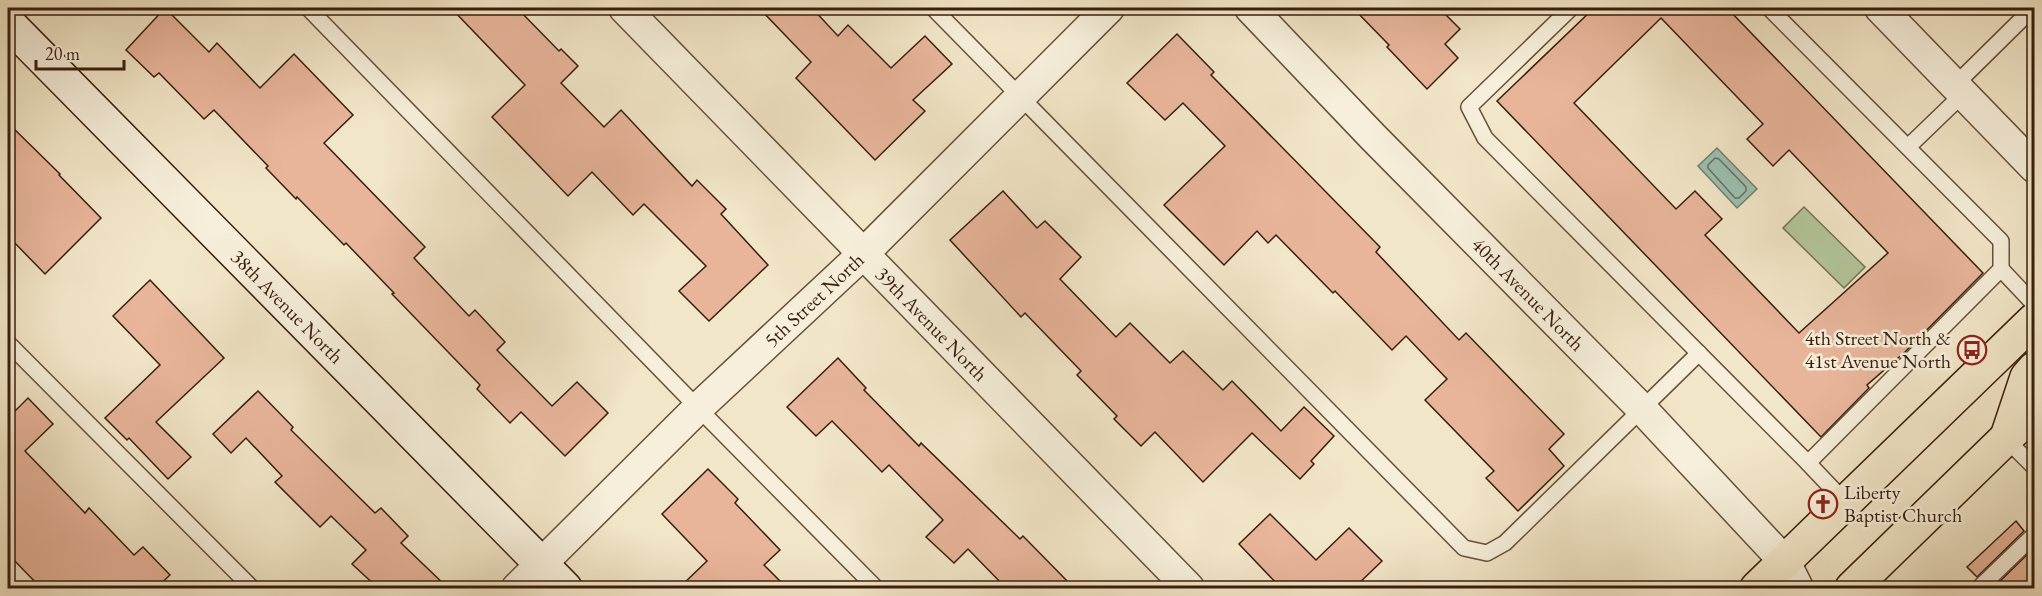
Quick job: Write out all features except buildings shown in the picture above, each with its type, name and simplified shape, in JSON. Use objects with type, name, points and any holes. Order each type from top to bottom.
[{"type":"main road","name":"38th Avenue North","points":[[8,23],[565,588]]},
{"type":"main road","points":[[1757,588],[1792,575],[1846,503],[2034,320]]},
{"type":"main road","points":[[2006,439],[2026,376],[2034,369]]},
{"type":"main road","points":[[1852,588],[2034,411]]},
{"type":"street","name":"39th Avenue North","points":[[624,8],[1189,588]]},
{"type":"street","name":"5th Street North","points":[[517,588],[698,408],[862,254],[1109,8]]},
{"type":"street","name":"40th Avenue North","points":[[1250,8],[1373,137],[1642,410],[1792,575]]},
{"type":"street","points":[[1880,8],[2034,166]]},
{"type":"lane","points":[[308,8],[876,588]]},
{"type":"lane","points":[[933,8],[1464,548],[1487,553],[1504,543],[1700,353]]},
{"type":"lane","points":[[1571,8],[1469,107],[1485,138],[1846,503]]},
{"type":"lane","points":[[1769,8],[2001,241],[2001,269],[2034,304]]},
{"type":"lane","points":[[1908,147],[2028,14]]},
{"type":"lane","points":[[1808,463],[2001,269]]},
{"type":"lane","points":[[8,343],[252,588]]},
{"type":"lane","points":[[2006,439],[2034,467]]},
{"type":"lane","points":[[1979,588],[2034,535]]},
{"type":"shaded area","points":[[1804,207],[1865,267],[1844,288],[1783,228]]},
{"type":"water","points":[[1717,148],[1757,189],[1737,208],[1698,166]]},
{"type":"place","name":"4th Street North & 41st Avenue North","points":[[1972,350]]},
{"type":"place","name":"Liberty Baptist Church","points":[[1823,504]]}]
